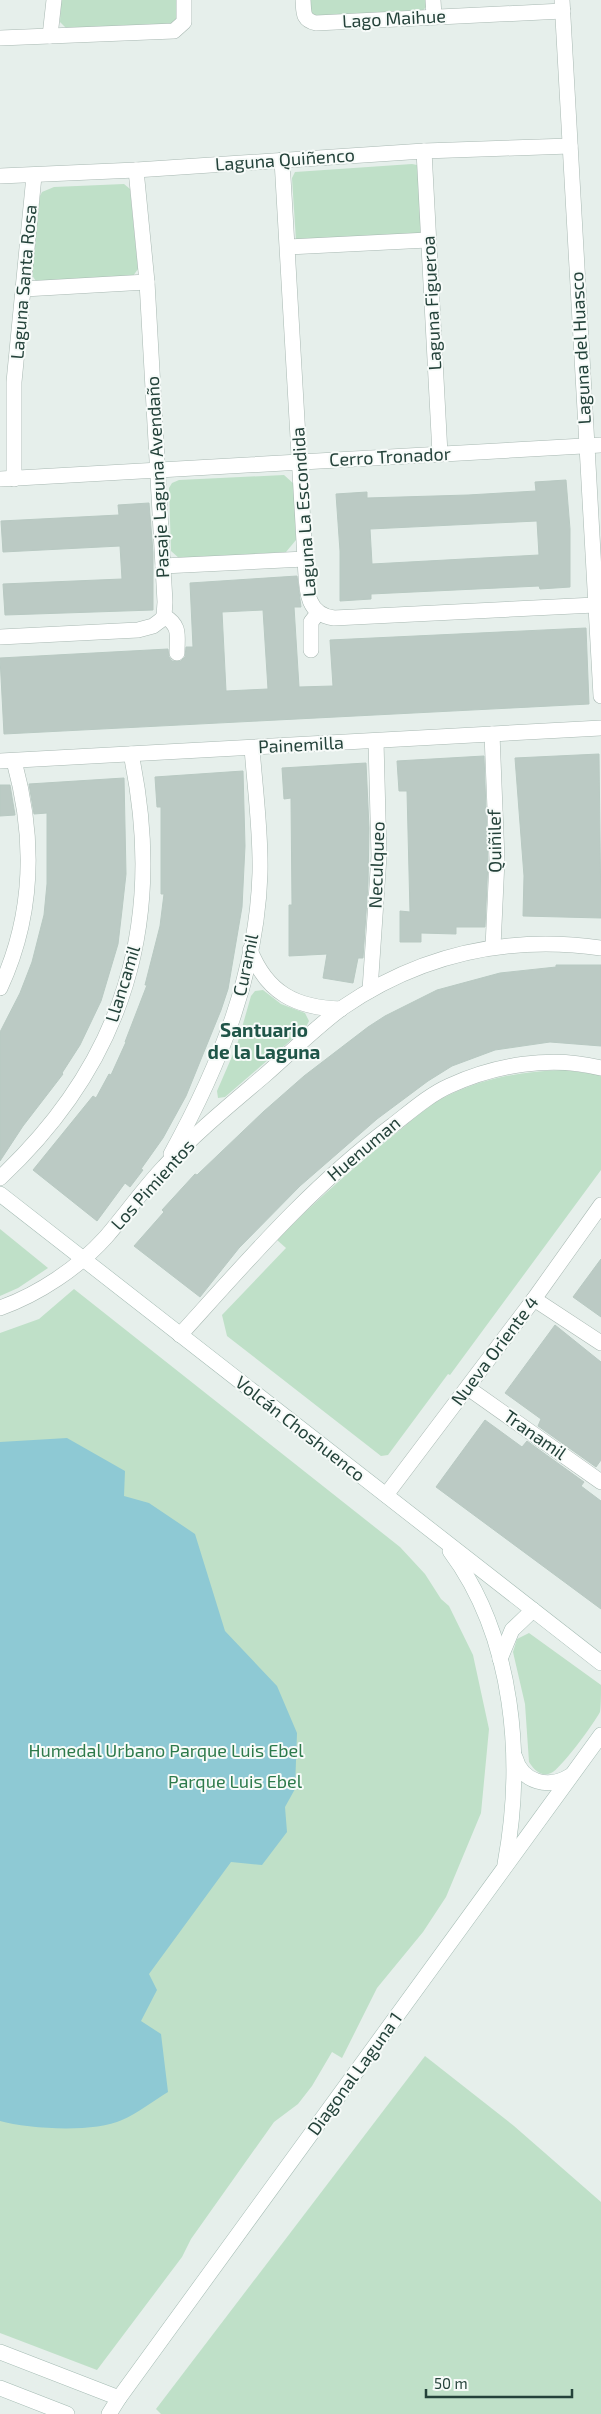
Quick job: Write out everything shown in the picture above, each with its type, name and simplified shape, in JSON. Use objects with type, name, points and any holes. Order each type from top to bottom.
[{"type":"street","points":[[50,36],[54,0]]},
{"type":"street","points":[[0,38],[174,31],[184,22],[184,0]]},
{"type":"street","name":"Lago Maihue","points":[[303,0],[304,17],[308,21],[316,23],[434,16],[562,5]]},
{"type":"street","points":[[433,0],[434,16]]},
{"type":"street","name":"Laguna del Huasco","points":[[562,5],[570,146],[594,446],[595,605],[601,696]]},
{"type":"street","name":"Laguna Quiñenco","points":[[0,176],[136,170],[424,151],[570,146]]},
{"type":"street","name":"Laguna Figueroa","points":[[424,151],[440,454]]},
{"type":"street","name":"Laguna La Escondida","points":[[282,160],[305,559],[310,605],[318,613],[334,618],[595,605]]},
{"type":"street","name":"Pasaje Laguna Avendaño","points":[[136,170],[147,282],[163,566],[164,616]]},
{"type":"street","name":"Laguna Santa Rosa","points":[[7,479],[34,176]]},
{"type":"street","points":[[288,247],[428,240]]},
{"type":"street","points":[[24,289],[147,282]]},
{"type":"street","name":"Cerro Tronador","points":[[7,479],[157,469],[594,446]]},
{"type":"street","points":[[163,566],[305,559]]},
{"type":"street","points":[[311,650],[311,622],[318,613]]},
{"type":"street","points":[[0,637],[138,630],[158,624],[164,616],[174,622],[176,627],[177,653]]},
{"type":"street","name":"Painemilla","points":[[7,761],[601,728]]},
{"type":"street","name":"Quiñilef","points":[[492,734],[497,860],[493,947]]},
{"type":"street","name":"Neculqueo","points":[[370,990],[379,856],[376,741]]},
{"type":"street","name":"Curamil","points":[[164,1166],[199,1102],[222,1050],[235,1014],[250,950],[258,903],[260,873],[252,748]]},
{"type":"street","name":"Llancamil","points":[[0,1178],[41,1136],[82,1081],[109,1028],[124,988],[139,923],[144,856],[139,797],[131,754]]},
{"type":"street","points":[[0,988],[15,948],[22,921],[29,868],[26,814],[7,761]]},
{"type":"street","name":"Los Pimientos","points":[[0,1308],[38,1290],[82,1259],[106,1237],[164,1166],[238,1098],[341,1009],[370,990],[420,966],[470,951],[493,947],[556,944],[601,948]]},
{"type":"street","points":[[250,950],[264,978],[287,997],[307,1006],[341,1009]]},
{"type":"street","name":"Huenuman","points":[[180,1335],[293,1212],[376,1137],[448,1086],[490,1072],[531,1063],[566,1063],[601,1068]]},
{"type":"street","name":"Volcán Choshuenco","points":[[0,1194],[601,1663]]},
{"type":"street","name":"Nueva Oriente 4","points":[[386,1496],[534,1299],[601,1205]]},
{"type":"street","points":[[534,1299],[601,1343]]},
{"type":"street","name":"Tranamil","points":[[468,1388],[601,1482]]},
{"type":"street","points":[[440,1538],[473,1587],[488,1621],[500,1661],[514,1753],[512,1824],[504,1869]]},
{"type":"street","points":[[500,1661],[504,1645],[512,1630],[533,1610]]},
{"type":"street","name":"Diagonal Laguna 1","points":[[109,2414],[601,1735]]},
{"type":"street","points":[[514,1753],[521,1771],[536,1782],[545,1784],[563,1780],[576,1769]]},
{"type":"street","points":[[0,2352],[119,2398]]},
{"type":"street","points":[[0,2388],[67,2414]]},
{"type":"green space","points":[[61,0],[179,0],[179,19],[169,25],[67,29],[60,22]]},
{"type":"green space","points":[[306,0],[427,0],[427,5],[418,13],[310,16]]},
{"type":"green space","points":[[417,165],[418,168],[421,234],[296,241],[292,178],[295,172]]},
{"type":"green space","points":[[124,184],[130,189],[138,269],[133,276],[36,281],[31,274],[42,192],[54,187]]},
{"type":"green space","points":[[284,475],[294,484],[296,540],[286,552],[180,559],[171,551],[169,488],[172,483],[179,480]]},
{"type":"green space","points":[[263,990],[281,1004],[305,1013],[309,1021],[306,1027],[225,1097],[218,1098],[217,1091],[237,1045],[251,996],[255,991]]},
{"type":"green space","points":[[565,1070],[601,1075],[601,1170],[450,1375],[448,1374],[388,1455],[381,1456],[227,1336],[222,1315],[286,1248],[277,1240],[334,1185],[422,1112],[443,1098],[479,1083],[506,1076]]},
{"type":"green space","points":[[0,1229],[48,1268],[18,1288],[0,1296]]},
{"type":"green space","name":"Parque Luis Ebel","points":[[74,1289],[400,1547],[425,1574],[441,1599],[449,1606],[473,1655],[489,1729],[481,1813],[446,1897],[423,1932],[377,1988],[342,2058],[332,2052],[312,2086],[298,2104],[274,2122],[191,2239],[182,2257],[97,2370],[0,2333],[0,1333],[39,1319]]},
{"type":"green space","points":[[529,1633],[601,1685],[600,1712],[597,1717],[562,1764],[547,1774],[538,1772],[529,1762],[525,1704],[513,1652],[517,1639]]},
{"type":"green space","points":[[425,2056],[514,2126],[601,2202],[601,2414],[161,2414],[156,2409]]},
{"type":"water","name":"Humedal Urbano Parque Luis Ebel","points":[[67,1438],[125,1471],[124,1496],[149,1503],[195,1534],[225,1631],[277,1686],[297,1733],[295,1789],[285,1807],[287,1832],[262,1865],[231,1862],[149,1974],[157,1990],[141,2021],[161,2034],[168,2092],[134,2114],[110,2124],[79,2128],[44,2128],[0,2121],[0,1442]]},
{"type":"building","points":[[566,480],[570,529],[570,587],[540,589],[539,586],[371,594],[371,599],[340,601],[340,551],[336,494],[367,492],[367,498],[536,491],[535,482]],"holes":[[[537,521],[539,555],[372,564],[370,529]]]},
{"type":"building","points":[[149,503],[153,552],[153,610],[5,615],[3,584],[122,579],[120,546],[3,552],[1,521],[119,515],[118,505]]},
{"type":"building","points":[[297,576],[301,607],[294,607],[299,687],[333,686],[330,640],[586,628],[589,704],[4,734],[0,658],[168,649],[169,657],[172,661],[181,661],[185,657],[186,647],[193,647],[190,583]],"holes":[[[263,610],[268,689],[226,691],[222,612]]]},
{"type":"building","points":[[599,754],[601,918],[523,916],[524,876],[515,758]]},
{"type":"building","points":[[484,756],[488,862],[485,927],[456,927],[456,934],[421,933],[421,942],[400,942],[400,911],[410,912],[407,791],[399,791],[397,761]]},
{"type":"building","points":[[366,763],[369,828],[368,884],[363,958],[358,958],[353,983],[323,978],[327,954],[289,956],[289,905],[292,905],[291,798],[284,799],[282,768]]},
{"type":"building","points":[[243,771],[245,846],[242,907],[228,989],[186,1096],[163,1138],[130,1187],[125,1183],[97,1221],[33,1170],[93,1096],[96,1098],[109,1074],[111,1075],[126,1042],[147,985],[145,985],[160,926],[164,894],[161,894],[161,807],[157,807],[155,777]]},
{"type":"building","points":[[124,778],[126,874],[118,944],[101,1001],[80,1045],[63,1074],[23,1126],[0,1161],[0,1032],[20,993],[32,962],[44,915],[47,884],[47,813],[34,814],[29,784]]},
{"type":"building","points":[[0,785],[10,785],[15,815],[0,816]]},
{"type":"building","points":[[556,965],[601,965],[601,1046],[550,1042],[495,1050],[452,1066],[428,1081],[377,1119],[300,1186],[239,1248],[200,1297],[134,1246],[164,1212],[162,1210],[195,1174],[197,1175],[304,1076],[368,1027],[385,1016],[437,990],[500,973],[556,967]]},
{"type":"building","points":[[601,1259],[601,1317],[573,1297]]},
{"type":"building","points":[[555,1325],[601,1362],[601,1460],[596,1467],[538,1426],[541,1419],[505,1393]]},
{"type":"building","points":[[485,1420],[522,1447],[527,1441],[584,1482],[581,1486],[601,1501],[601,1609],[436,1487]]},
{"type":"district","name":"Santuario de la Laguna","points":[[264,1041]]}]
